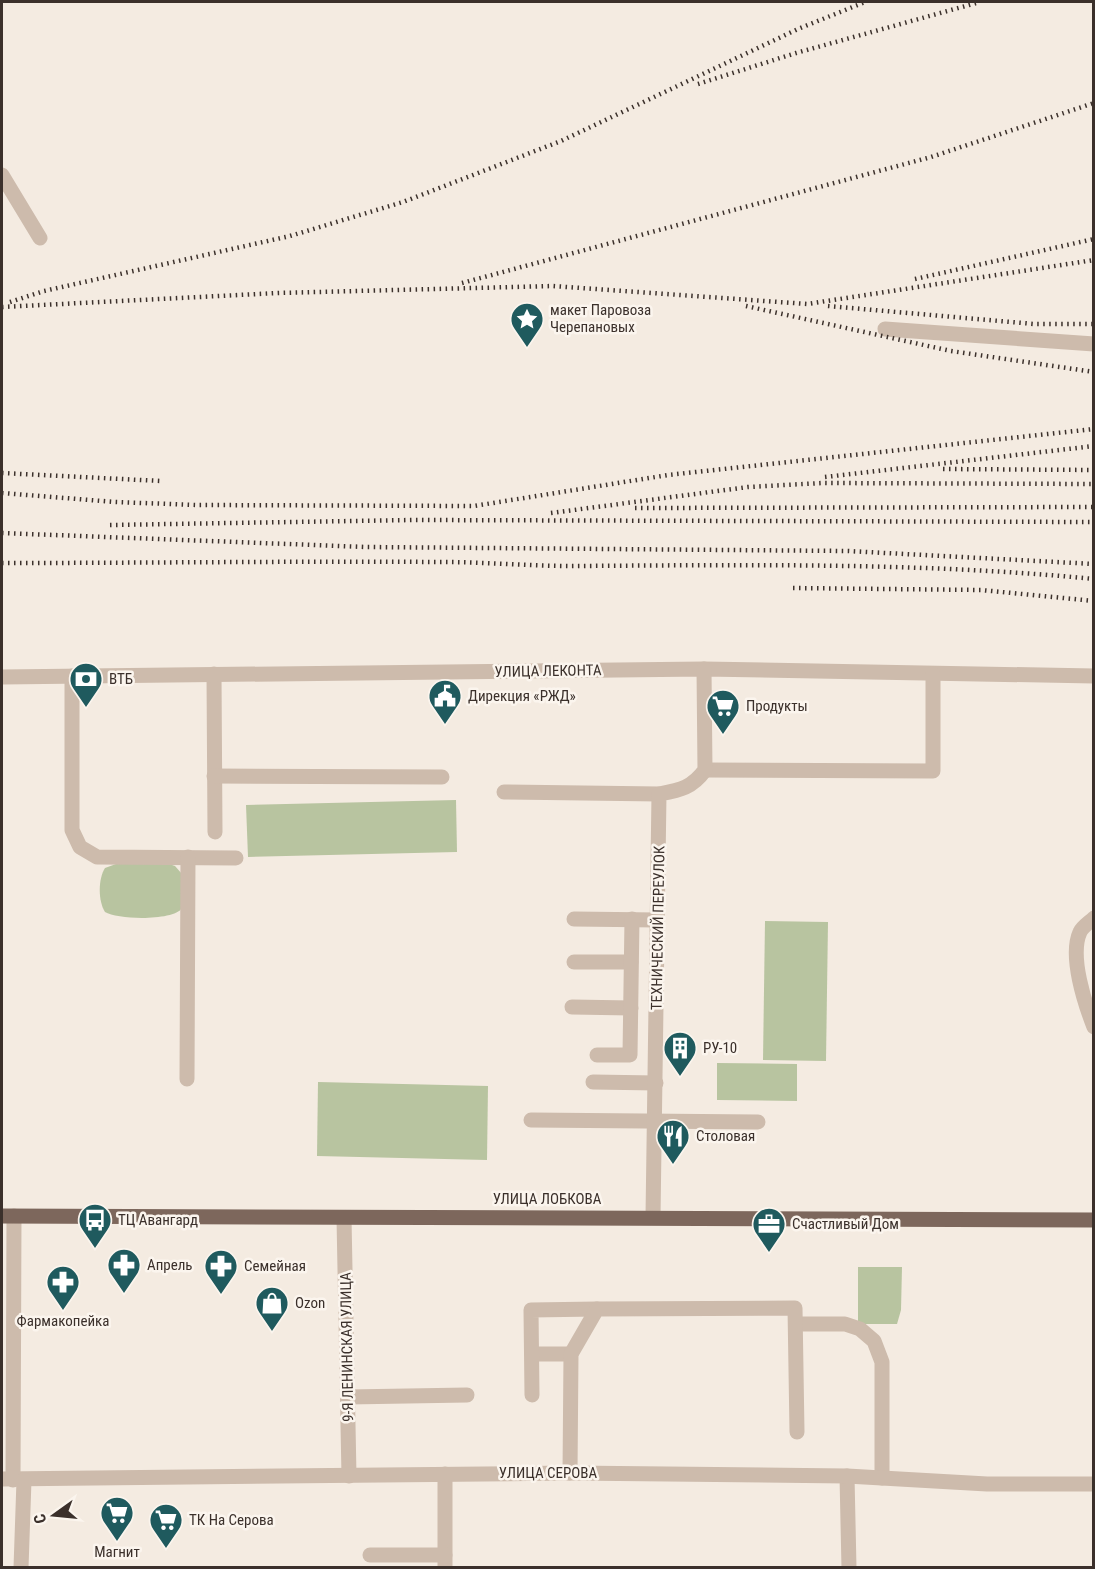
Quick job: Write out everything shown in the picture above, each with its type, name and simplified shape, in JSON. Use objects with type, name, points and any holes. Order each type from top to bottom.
[{"type":"main road","name":"УЛИЦА ЛОБКОВА","points":[[8,1216],[1094,1220]]},
{"type":"street","points":[[2,175],[40,238]]},
{"type":"street","points":[[885,329],[1094,344]]},
{"type":"street","points":[[504,792],[659,794],[684,790],[697,781],[705,770],[704,669]]},
{"type":"street","name":"УЛИЦА ЛЕКОНТА","points":[[2,677],[704,669],[1094,676]]},
{"type":"street","points":[[214,674],[215,832]]},
{"type":"street","points":[[705,770],[933,771],[933,674]]},
{"type":"street","points":[[72,676],[72,830],[80,847],[97,857],[236,858]]},
{"type":"street","points":[[214,776],[442,777]]},
{"type":"street","name":"ТЕХНИЧЕСКИЙ ПЕРЕУЛОК","points":[[653,1217],[659,794]]},
{"type":"street","points":[[187,1079],[188,857]]},
{"type":"street","points":[[1094,918],[1080,932],[1077,959],[1080,989],[1094,1027]]},
{"type":"street","points":[[574,919],[657,921]]},
{"type":"street","points":[[597,1055],[630,1055],[632,919]]},
{"type":"street","points":[[573,962],[631,962]]},
{"type":"street","points":[[572,1008],[631,1008]]},
{"type":"street","points":[[593,1082],[656,1083]]},
{"type":"street","points":[[531,1120],[758,1122]]},
{"type":"street","points":[[8,1216],[13,1480],[21,1568]]},
{"type":"street","name":"9-Я ЛЕНИНСКАЯ УЛИЦА","points":[[344,1218],[349,1476]]},
{"type":"street","points":[[532,1395],[531,1310],[795,1308],[797,1432]]},
{"type":"street","points":[[570,1473],[571,1354],[597,1309]]},
{"type":"street","points":[[796,1324],[845,1324],[860,1329],[874,1341],[882,1362],[882,1478]]},
{"type":"street","points":[[532,1354],[571,1354]]},
{"type":"street","points":[[348,1396],[467,1395]]},
{"type":"street","name":"УЛИЦА СЕРОВА","points":[[13,1480],[570,1473],[847,1476],[987,1484],[1094,1484]]},
{"type":"street","points":[[370,1555],[445,1561],[445,1474]]},
{"type":"street","points":[[847,1476],[849,1568]]},
{"type":"green space","points":[[456,800],[457,852],[248,857],[246,805]]},
{"type":"green space","points":[[116,864],[175,866],[182,874],[182,908],[177,912],[158,917],[133,918],[105,912],[100,890],[105,868]]},
{"type":"green space","points":[[765,921],[828,922],[826,1061],[763,1060]]},
{"type":"green space","points":[[717,1063],[797,1064],[797,1101],[717,1100]]},
{"type":"green space","points":[[318,1082],[488,1086],[487,1160],[317,1156]]},
{"type":"green space","points":[[858,1267],[902,1267],[901,1310],[897,1324],[858,1324]]},
{"type":"railway","points":[[10,302],[44,291],[290,236],[403,202],[561,141],[798,29],[865,2]]},
{"type":"railway","points":[[698,84],[796,53],[980,2]]},
{"type":"railway","points":[[462,283],[931,157],[1094,103]]},
{"type":"railway","points":[[915,279],[1094,239]]},
{"type":"railway","points":[[2,307],[278,293],[553,286],[807,304],[1094,260]]},
{"type":"railway","points":[[746,306],[951,351],[1094,372]]},
{"type":"railway","points":[[828,306],[1034,324],[1094,324]]},
{"type":"railway","points":[[2,493],[115,502],[197,505],[474,506],[668,475],[1094,429]]},
{"type":"railway","points":[[825,477],[1094,446]]},
{"type":"railway","points":[[943,469],[1094,470]]},
{"type":"railway","points":[[2,473],[161,481]]},
{"type":"railway","points":[[551,513],[748,487],[822,483],[1094,484]]},
{"type":"railway","points":[[635,508],[1094,507]]},
{"type":"railway","points":[[110,525],[413,520],[1094,522]]},
{"type":"railway","points":[[2,533],[366,547],[848,551],[1094,564]]},
{"type":"railway","points":[[2,563],[457,562],[572,566],[833,566],[963,570],[1094,579]]},
{"type":"railway","points":[[793,588],[981,590],[1094,601]]},
{"type":"place","name":"макет Паровоза Черепановых","points":[[527,348]]},
{"type":"place","name":"ВТБ","points":[[86,708]]},
{"type":"place","name":"Дирекция «РЖД»","points":[[445,725]]},
{"type":"place","name":"Продукты","points":[[723,735]]},
{"type":"place","name":"РУ-10","points":[[680,1077]]},
{"type":"place","name":"Столовая","points":[[673,1165]]},
{"type":"place","name":"ТЦ Авангард","points":[[95,1249]]},
{"type":"place","name":"Счастливый Дом","points":[[769,1253]]},
{"type":"place","name":"Апрель","points":[[124,1294]]},
{"type":"place","name":"Семейная","points":[[221,1295]]},
{"type":"place","name":"Фармакопейка","points":[[63,1311]]},
{"type":"place","name":"Ozon","points":[[272,1332]]},
{"type":"place","name":"Магнит","points":[[117,1542]]},
{"type":"place","name":"ТК На Серова","points":[[166,1549]]}]
